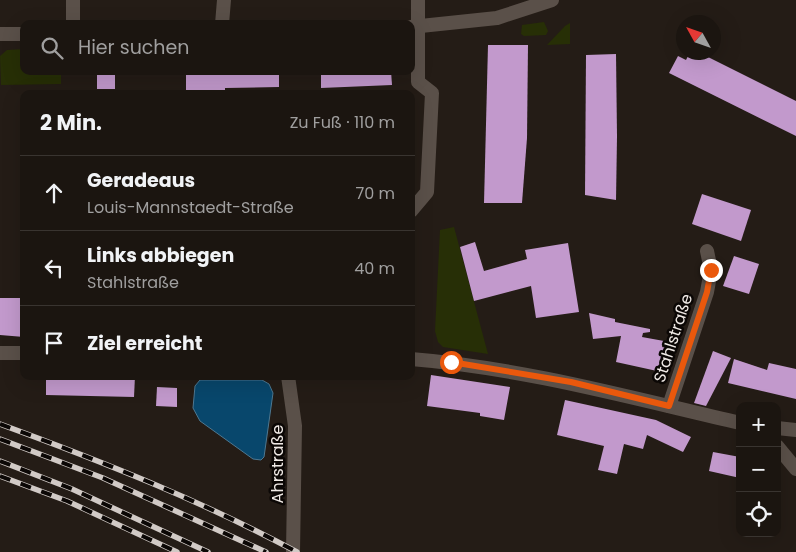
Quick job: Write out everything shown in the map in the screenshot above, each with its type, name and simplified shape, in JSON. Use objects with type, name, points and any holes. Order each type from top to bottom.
[{"type":"street","points":[[73,0],[73,20]]},
{"type":"street","points":[[222,20],[224,0]]},
{"type":"street","points":[[415,206],[427,192],[432,93],[418,82],[415,26],[418,0]]},
{"type":"street","points":[[415,26],[496,18],[552,0]]},
{"type":"street","points":[[0,34],[20,34]]},
{"type":"street","name":"Stahlstraße","points":[[669,406],[707,292],[711,270],[707,251]]},
{"type":"street","points":[[0,353],[20,353]]},
{"type":"street","points":[[415,359],[483,366],[548,378],[736,422]]},
{"type":"street","name":"Ahrstraße","points":[[289,380],[295,426],[294,552]]},
{"type":"street","points":[[781,428],[796,430]]},
{"type":"street","points":[[778,447],[796,469]]},
{"type":"green space","points":[[544,22],[548,31],[546,35],[524,36],[521,34],[522,25]]},
{"type":"green space","points":[[570,23],[570,44],[547,45],[565,26]]},
{"type":"green space","points":[[20,49],[20,75],[61,75],[61,84],[1,85],[0,56],[7,50]]},
{"type":"green space","points":[[454,227],[488,354],[443,347],[438,342],[435,331],[440,230]]},
{"type":"water","points":[[200,380],[262,380],[269,384],[273,393],[264,457],[261,460],[253,459],[200,421],[193,408],[195,386]]},
{"type":"building","points":[[488,45],[528,45],[527,138],[522,203],[484,203]]},
{"type":"building","points":[[616,54],[616,200],[585,195],[586,55]]},
{"type":"building","points":[[676,60],[714,60],[796,101],[796,136],[669,73]]},
{"type":"building","points":[[97,75],[115,75],[115,89],[97,89]]},
{"type":"building","points":[[186,75],[279,75],[279,87],[186,90]]},
{"type":"building","points":[[321,75],[391,75],[392,85],[321,88]]},
{"type":"building","points":[[702,194],[751,210],[741,241],[692,224]]},
{"type":"building","points":[[475,242],[484,271],[527,259],[525,250],[568,243],[579,312],[536,318],[531,286],[474,301],[460,247]]},
{"type":"building","points":[[734,256],[759,264],[749,294],[723,286]]},
{"type":"building","points":[[0,298],[20,298],[20,337],[0,335]]},
{"type":"building","points":[[589,313],[615,319],[615,322],[650,329],[650,332],[643,333],[642,337],[664,341],[662,347],[667,348],[663,366],[659,365],[657,371],[616,362],[621,336],[593,339]]},
{"type":"building","points":[[713,351],[731,358],[706,406],[694,403]]},
{"type":"building","points":[[734,359],[767,370],[769,363],[796,369],[796,399],[728,383]]},
{"type":"building","points":[[431,375],[510,387],[504,420],[480,416],[480,413],[427,406]]},
{"type":"building","points":[[46,380],[135,380],[134,397],[46,395]]},
{"type":"building","points":[[157,387],[177,388],[177,407],[156,406]]},
{"type":"building","points":[[565,400],[656,420],[691,437],[683,452],[647,435],[643,449],[624,444],[617,474],[598,470],[604,446],[557,435]]},
{"type":"building","points":[[713,452],[736,456],[736,477],[709,471]]},
{"type":"railway","points":[[0,424],[76,452],[151,483],[261,533],[297,552]]},
{"type":"railway","points":[[0,439],[103,478],[266,552]]},
{"type":"railway","points":[[0,461],[72,489],[208,552]]},
{"type":"railway","points":[[0,476],[67,501],[177,552]]},
{"type":"route","points":[[451,362],[571,382],[669,406],[707,292],[711,270]]}]
